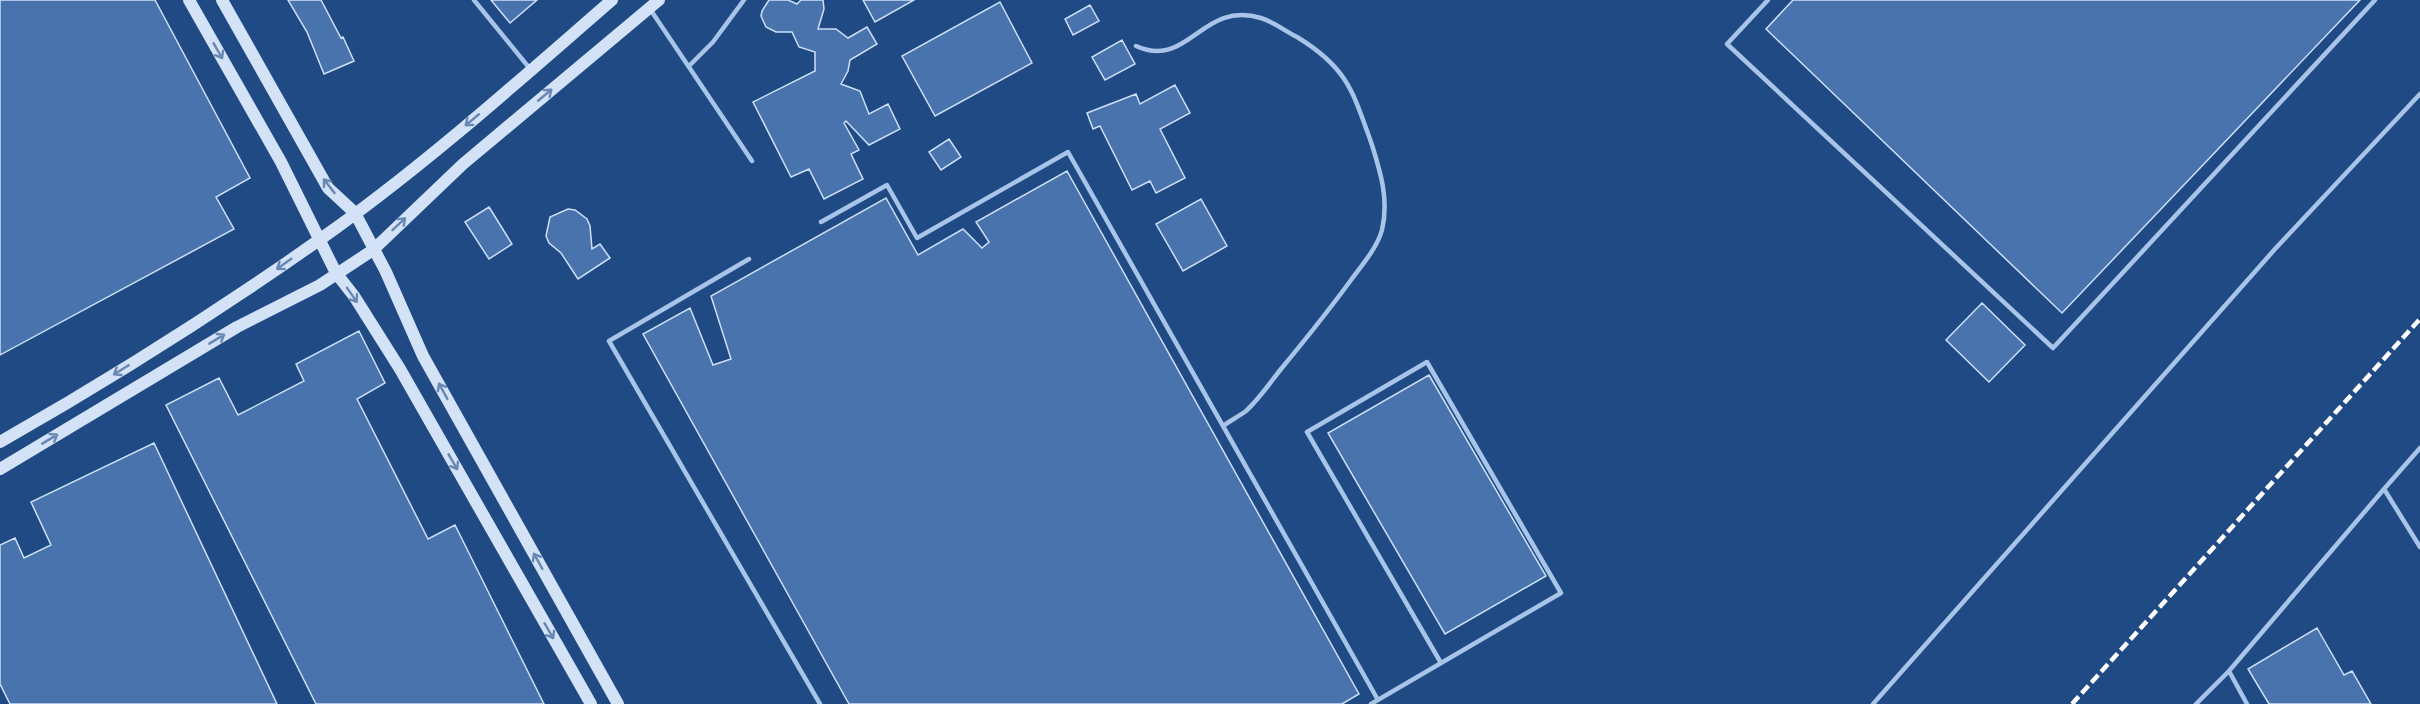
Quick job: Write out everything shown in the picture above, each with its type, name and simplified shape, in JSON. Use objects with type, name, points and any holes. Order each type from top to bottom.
[{"type":"street","points":[[189,0],[281,162],[336,273],[354,296],[399,369],[591,704]]},
{"type":"street","points":[[222,0],[328,188],[355,213],[386,272],[423,356],[618,704]]},
{"type":"street","points":[[0,442],[215,312],[320,239],[399,180],[612,0]]},
{"type":"street","points":[[0,469],[237,327],[320,285],[373,250],[463,164],[650,3]]},
{"type":"lane","points":[[474,0],[531,70]]},
{"type":"lane","points":[[689,66],[713,42],[744,0]]},
{"type":"lane","points":[[1768,0],[1728,44],[2053,348],[2375,0]]},
{"type":"lane","points":[[650,3],[752,161]]},
{"type":"lane","points":[[1136,46],[1154,52],[1172,49],[1216,19],[1225,16],[1245,15],[1270,22],[1320,51],[1342,74],[1358,104],[1382,177],[1385,191],[1384,220],[1381,233],[1367,258],[1276,376],[1246,410],[1223,426]]},
{"type":"lane","points":[[1874,704],[2275,249],[2420,94]]},
{"type":"lane","points":[[821,222],[887,185],[917,238],[1068,152],[1378,700]]},
{"type":"lane","points":[[749,259],[609,341],[820,704]]},
{"type":"lane","points":[[1371,704],[1561,593],[1427,362],[1307,432],[1441,663]]},
{"type":"lane","points":[[2196,704],[2229,671],[2420,448]]},
{"type":"lane","points":[[2384,489],[2420,547]]},
{"type":"lane","points":[[2229,671],[2247,704]]},
{"type":"building","points":[[0,0],[155,0],[250,178],[216,197],[234,229],[0,355]]},
{"type":"building","points":[[288,0],[321,0],[354,61],[324,74],[307,32]]},
{"type":"building","points":[[491,0],[537,0],[510,23]]},
{"type":"building","points":[[769,0],[788,0],[797,4],[801,0],[823,0],[824,9],[818,29],[836,29],[848,38],[867,27],[877,44],[850,60],[848,71],[841,84],[860,91],[869,114],[888,104],[900,129],[869,145],[846,121],[844,123],[859,150],[851,154],[863,179],[824,199],[809,169],[791,177],[753,102],[815,71],[815,52],[799,47],[792,32],[776,32],[766,27],[761,16]]},
{"type":"building","points":[[863,0],[914,0],[875,22]]},
{"type":"building","points":[[1793,0],[2360,0],[2062,313],[1766,29]]},
{"type":"building","points":[[1000,2],[1032,63],[935,116],[902,56]]},
{"type":"building","points":[[1090,5],[1099,21],[1073,35],[1065,19]]},
{"type":"building","points":[[1122,40],[1135,64],[1105,80],[1092,57]]},
{"type":"building","points":[[1175,85],[1190,113],[1160,129],[1185,178],[1156,193],[1150,181],[1132,190],[1100,126],[1093,129],[1087,113],[1136,94],[1140,104]]},
{"type":"building","points":[[949,139],[961,157],[941,170],[929,152]]},
{"type":"building","points":[[1067,171],[1359,694],[1342,704],[849,704],[643,334],[690,308],[713,365],[731,359],[711,296],[886,198],[918,255],[963,229],[982,248],[989,242],[976,222]]},
{"type":"building","points":[[1201,199],[1227,246],[1183,271],[1156,224]]},
{"type":"building","points":[[489,207],[512,244],[489,259],[465,222]]},
{"type":"building","points":[[568,209],[575,210],[587,219],[590,226],[592,249],[600,244],[610,258],[578,279],[561,253],[549,243],[546,236],[550,217]]},
{"type":"building","points":[[1982,303],[2025,345],[1989,382],[1946,340]]},
{"type":"building","points":[[359,331],[385,383],[357,399],[428,539],[455,525],[544,704],[316,704],[166,405],[219,378],[238,415],[304,381],[296,364]]},
{"type":"building","points":[[1429,375],[1546,576],[1445,634],[1328,433]]},
{"type":"building","points":[[154,443],[277,704],[10,704],[0,684],[0,545],[15,538],[24,558],[51,545],[31,502]]},
{"type":"building","points":[[2317,628],[2344,675],[2352,671],[2371,704],[2269,704],[2248,669]]},
{"type":"railway","points":[[2072,704],[2420,319]]}]
